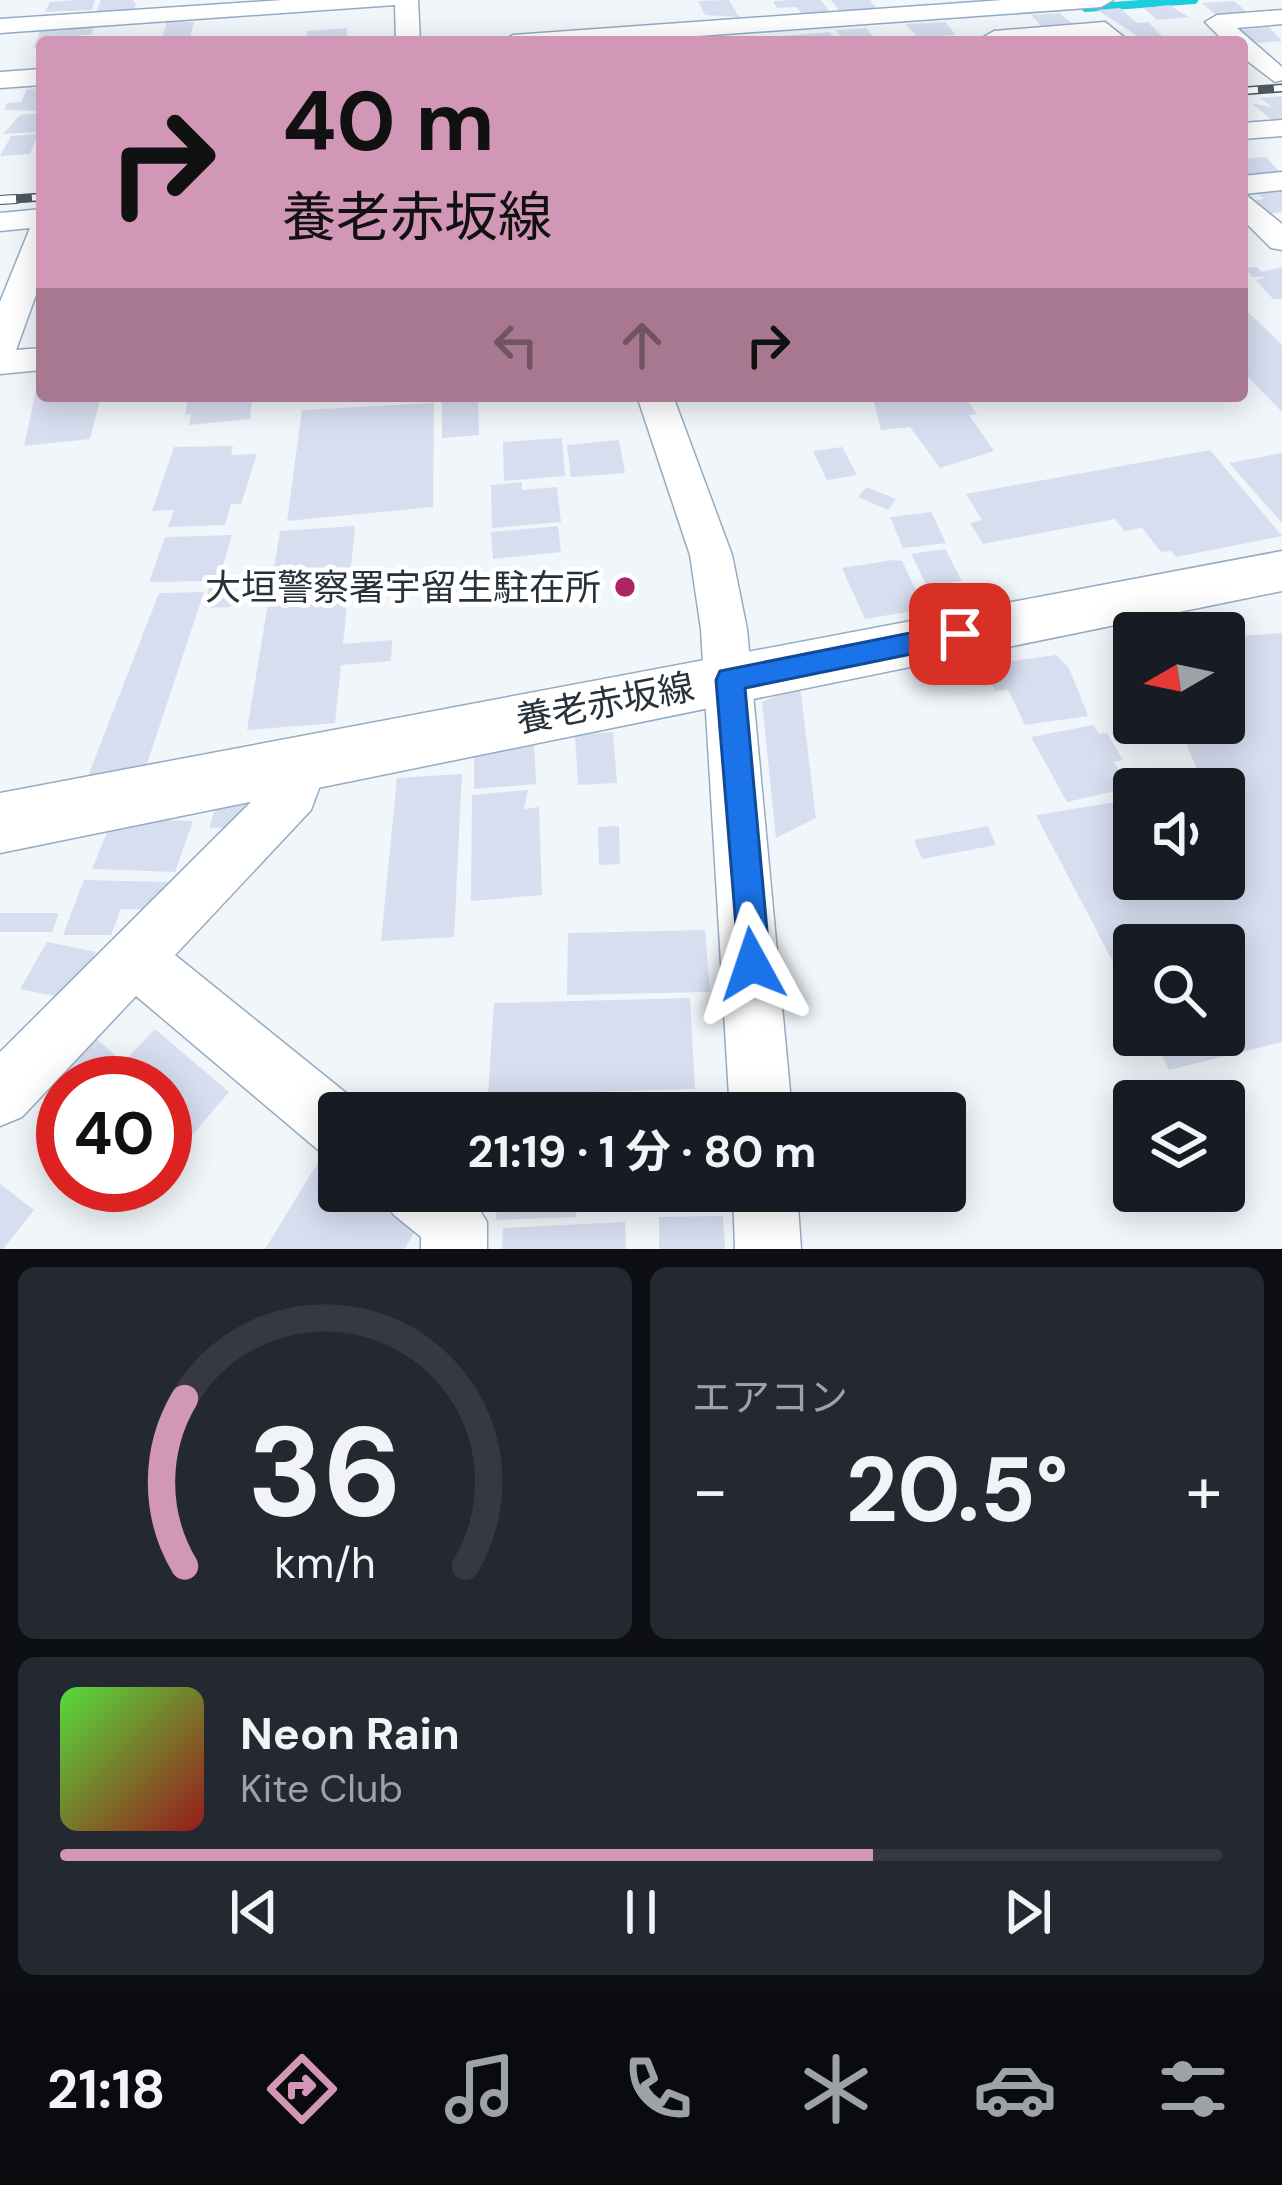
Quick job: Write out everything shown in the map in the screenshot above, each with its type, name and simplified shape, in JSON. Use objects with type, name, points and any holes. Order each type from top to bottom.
[{"type":"main road","name":"養老赤坂線","points":[[0,823],[305,759],[1282,571]]},
{"type":"street","points":[[0,26],[156,8],[387,0]]},
{"type":"street","points":[[406,0],[408,36]]},
{"type":"street","points":[[676,36],[689,13],[683,0]]},
{"type":"street","points":[[676,36],[894,25],[951,5],[1100,0]]},
{"type":"street","points":[[1233,36],[1217,22],[1282,17]]},
{"type":"street","points":[[1019,36],[1105,29],[1112,36]]},
{"type":"street","points":[[1248,49],[1278,73]]},
{"type":"street","points":[[1248,76],[1278,73]]},
{"type":"street","points":[[2,82],[36,77]]},
{"type":"street","points":[[1248,131],[1282,128]]},
{"type":"street","points":[[1248,185],[1282,182]]},
{"type":"street","points":[[1248,208],[1282,241]]},
{"type":"street","points":[[0,222],[36,219]]},
{"type":"street","points":[[0,348],[36,249]]},
{"type":"street","points":[[1248,257],[1282,255]]},
{"type":"street","points":[[0,363],[36,360]]},
{"type":"street","points":[[658,402],[711,555],[730,680],[759,1092]]},
{"type":"street","points":[[0,1096],[137,960],[293,794],[305,759]]},
{"type":"street","points":[[137,960],[318,1110]]},
{"type":"street","points":[[442,1212],[454,1222],[454,1249]]},
{"type":"street","points":[[766,1212],[768,1249]]},
{"type":"building","points":[[95,0],[92,10],[45,12],[50,2]]},
{"type":"building","points":[[101,0],[133,0],[136,4],[133,11],[95,14]]},
{"type":"building","points":[[729,0],[739,17],[705,15],[698,1]]},
{"type":"building","points":[[821,0],[830,12],[802,15],[797,7],[777,8],[773,1]]},
{"type":"building","points":[[831,0],[870,0],[877,9],[839,10]]},
{"type":"building","points":[[1234,1],[1248,13],[1216,15],[1202,3]]},
{"type":"building","points":[[1169,5],[1189,17],[1157,20],[1144,8]]},
{"type":"building","points":[[1120,8],[1137,23],[1148,22],[1162,36],[1138,36],[1097,10]]},
{"type":"building","points":[[1059,13],[1075,26],[1043,28],[1031,15]]},
{"type":"building","points":[[167,21],[194,22],[190,36],[163,36]]},
{"type":"building","points":[[945,22],[956,35],[917,36],[905,24]]},
{"type":"building","points":[[95,24],[91,35],[79,36],[38,36],[42,28]]},
{"type":"building","points":[[1269,27],[1282,41],[1258,43],[1240,30]]},
{"type":"building","points":[[347,28],[347,36],[306,36],[307,31]]},
{"type":"building","points":[[867,28],[872,36],[840,36],[836,30]]},
{"type":"building","points":[[830,32],[833,36],[781,36]]},
{"type":"building","points":[[36,88],[36,111],[4,110],[7,103],[21,102],[27,89]]},
{"type":"building","points":[[1282,96],[1282,119],[1272,120],[1251,103],[1271,107],[1261,98]]},
{"type":"building","points":[[36,114],[36,132],[3,134],[20,115]]},
{"type":"building","points":[[36,134],[30,154],[0,156],[11,136]]},
{"type":"building","points":[[1266,157],[1282,174],[1248,175],[1248,158]]},
{"type":"building","points":[[1282,189],[1282,212],[1270,214],[1255,200],[1264,199],[1258,194]]},
{"type":"building","points":[[1282,267],[1282,299],[1273,299],[1256,280],[1266,277],[1252,277],[1248,268],[1261,272]]},
{"type":"building","points":[[1248,312],[1282,345],[1282,412],[1248,377]]},
{"type":"building","points":[[36,391],[36,402],[99,402],[90,439],[24,446]]},
{"type":"building","points":[[187,402],[251,402],[250,419],[189,425],[191,414],[185,415]]},
{"type":"building","points":[[442,402],[478,402],[479,435],[442,438]]},
{"type":"building","points":[[874,402],[968,402],[977,414],[969,415],[994,451],[940,468],[910,427],[881,430]]},
{"type":"building","points":[[434,403],[433,507],[287,521],[302,410]]},
{"type":"building","points":[[562,438],[565,476],[504,481],[503,442]]},
{"type":"building","points":[[619,440],[625,473],[571,477],[567,445]]},
{"type":"building","points":[[233,446],[231,455],[257,454],[241,504],[231,504],[225,525],[168,527],[174,510],[152,511],[174,447]]},
{"type":"building","points":[[842,447],[857,475],[827,480],[813,451]]},
{"type":"building","points":[[1210,450],[1282,536],[1176,557],[1171,551],[1161,552],[1142,528],[1124,531],[1115,519],[983,544],[970,523],[982,520],[966,494]]},
{"type":"building","points":[[1282,453],[1282,523],[1229,463]]},
{"type":"building","points":[[522,482],[522,490],[557,487],[561,522],[492,528],[491,485]]},
{"type":"building","points":[[866,487],[896,499],[888,510],[858,497]]},
{"type":"building","points":[[931,512],[946,543],[903,548],[890,517]]},
{"type":"building","points":[[355,526],[343,644],[392,640],[391,661],[341,665],[335,723],[247,730],[280,531]]},
{"type":"building","points":[[558,526],[561,552],[493,559],[491,532]]},
{"type":"building","points":[[232,535],[218,581],[149,582],[165,537]]},
{"type":"building","points":[[945,549],[962,581],[927,586],[911,554]]},
{"type":"building","points":[[902,561],[925,609],[865,619],[842,568]]},
{"type":"building","points":[[235,586],[231,607],[204,608],[209,587]]},
{"type":"building","points":[[204,592],[144,773],[85,784],[159,593]]},
{"type":"building","points":[[1282,633],[1282,1042],[1245,1051],[1245,924],[1113,924],[1113,962],[1036,815],[1113,802],[1113,900],[1245,900],[1245,768],[1197,768],[1186,744],[1245,744],[1245,636]]},
{"type":"building","points":[[1056,655],[1069,668],[1088,716],[1025,725],[1008,690],[995,691],[982,665]]},
{"type":"building","points":[[800,686],[816,818],[776,838],[762,702]]},
{"type":"building","points":[[1093,725],[1099,734],[1107,733],[1123,760],[1114,762],[1117,768],[1113,768],[1113,792],[1067,802],[1031,737]]},
{"type":"building","points":[[613,732],[617,783],[578,785],[575,735]]},
{"type":"building","points":[[534,742],[536,784],[474,789],[474,753]]},
{"type":"building","points":[[462,774],[454,937],[381,941],[397,778]]},
{"type":"building","points":[[528,790],[524,809],[539,807],[542,895],[471,901],[472,795]]},
{"type":"building","points":[[218,797],[249,797],[242,827],[209,828]]},
{"type":"building","points":[[113,818],[193,821],[175,872],[92,869]]},
{"type":"building","points":[[619,826],[620,864],[599,865],[598,827]]},
{"type":"building","points":[[988,826],[996,845],[922,859],[914,840]]},
{"type":"building","points":[[84,880],[168,882],[159,910],[121,909],[111,935],[63,935]]},
{"type":"building","points":[[0,913],[59,913],[52,932],[0,932]]},
{"type":"building","points":[[705,930],[710,992],[567,995],[568,933]]},
{"type":"building","points":[[47,942],[96,952],[70,999],[20,989]]},
{"type":"building","points":[[690,998],[695,1089],[488,1092],[494,1003]]},
{"type":"building","points":[[155,1029],[187,1056],[130,1056]]},
{"type":"building","points":[[90,1033],[116,1056],[67,1056]]},
{"type":"building","points":[[1162,1056],[1226,1056],[1169,1070]]},
{"type":"building","points":[[192,1060],[229,1092],[192,1135]]},
{"type":"building","points":[[318,1162],[318,1212],[412,1212],[420,1221],[405,1249],[265,1249]]},
{"type":"building","points":[[0,1184],[34,1210],[3,1249],[0,1249]]},
{"type":"building","points":[[497,1212],[576,1212],[576,1217],[496,1220]]},
{"type":"building","points":[[723,1216],[725,1249],[659,1249],[659,1217]]},
{"type":"building","points":[[625,1222],[626,1249],[502,1249],[503,1228]]},
{"type":"waterway","points":[[1086,8],[1194,0]]},
{"type":"railway","points":[[1248,91],[1282,88]]},
{"type":"railway","points":[[16,199],[0,200],[36,197]]},
{"type":"place","name":"大垣警察署宇留生駐在所","points":[[625,587]]},
{"type":"route","points":[[752,964],[730,680],[960,634]]}]
